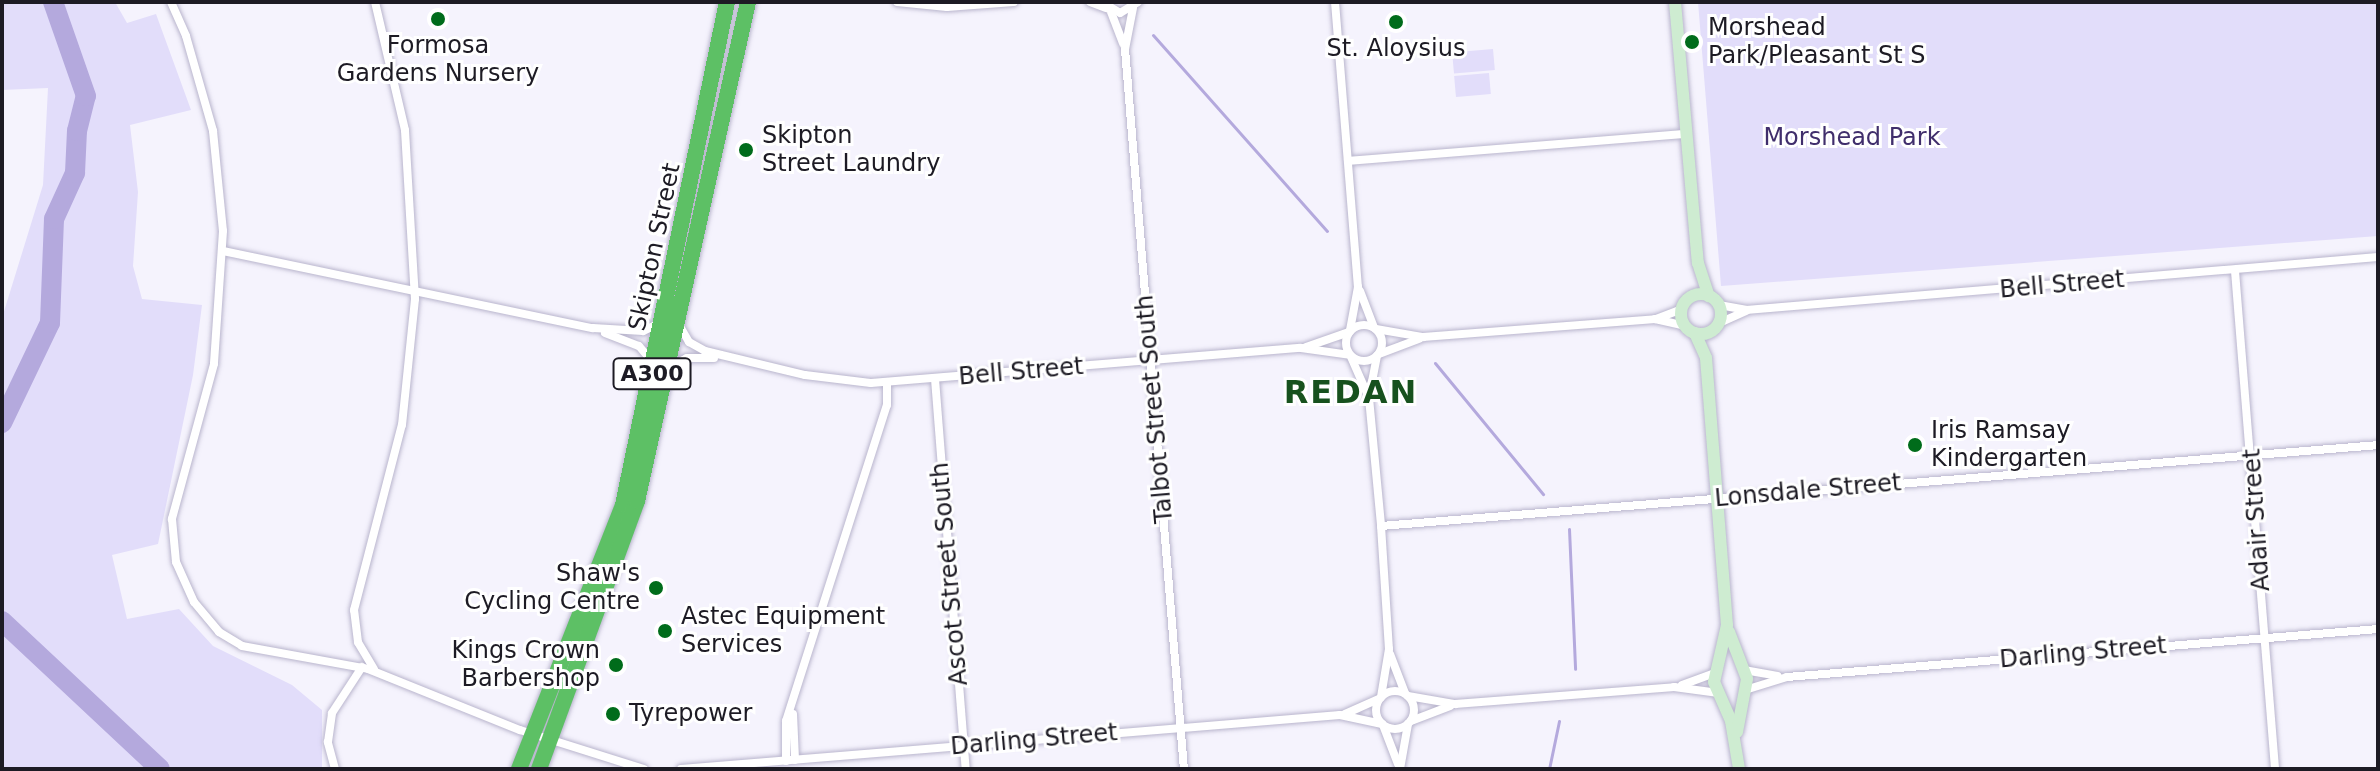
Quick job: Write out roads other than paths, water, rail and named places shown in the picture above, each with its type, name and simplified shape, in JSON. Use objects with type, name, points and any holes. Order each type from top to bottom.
[{"type":"highway","name":"Skipton Street","points":[[671,321],[727,2]]},
{"type":"highway","name":"Skipton Street","points":[[519,769],[623,505],[660,368],[748,2]]},
{"type":"highway","name":"Skipton Street","points":[[541,766],[634,510],[660,368]]},
{"type":"street","points":[[171,2],[186,36],[213,131],[223,251],[213,372],[174,508],[172,539],[181,577],[205,617],[237,643],[362,667],[532,734],[644,769]]},
{"type":"street","points":[[375,2],[405,130],[415,290],[403,417],[354,610],[362,652],[382,676]]},
{"type":"street","points":[[897,2],[947,7],[1014,2]]},
{"type":"street","points":[[1090,2],[1123,13],[1136,5]]},
{"type":"street","points":[[1335,2],[1358,287],[1345,343],[1369,398]]},
{"type":"street","points":[[1675,2],[1698,263],[1709,296],[1719,305],[1706,358],[1727,625],[1742,669],[1744,691],[1736,738]]},
{"type":"street","name":"Talbot Street South","points":[[1136,5],[1125,49],[1184,769]]},
{"type":"street","name":"Talbot Street South","points":[[1106,7],[1125,49]]},
{"type":"street","points":[[1348,161],[1686,134]]},
{"type":"street","points":[[223,251],[593,328],[643,331],[671,321]]},
{"type":"street","name":"Bell Street","points":[[1719,305],[1746,310],[2378,257]]},
{"type":"street","points":[[1349,331],[1362,324],[1423,337],[1655,319],[1682,309],[1692,297],[1698,263]]},
{"type":"street","name":"Adair Street","points":[[2235,271],[2275,769]]},
{"type":"street","points":[[1358,287],[1382,341],[1369,398],[1389,649],[1376,711],[1399,769]]},
{"type":"street","points":[[1692,297],[1709,296]]},
{"type":"street","points":[[1682,309],[1706,358]]},
{"type":"street","name":"Bell Street","points":[[1716,327],[1746,310]]},
{"type":"street","points":[[1655,319],[1690,329],[1716,327]]},
{"type":"street","name":"Bell Street","points":[[671,321],[695,347],[742,362]]},
{"type":"street","points":[[593,328],[642,347],[660,368]]},
{"type":"street","name":"Bell Street","points":[[1301,348],[1349,331]]},
{"type":"street","points":[[1351,356],[1365,361],[1423,337]]},
{"type":"street","name":"Bell Street","points":[[660,368],[694,357],[742,362],[850,382],[887,383],[1301,348],[1351,356]]},
{"type":"street","name":"Ascot Street South","points":[[935,379],[966,769]]},
{"type":"street","points":[[790,760],[785,730],[886,407],[887,383]]},
{"type":"street","name":"Lonsdale Street","points":[[1381,526],[2378,445]]},
{"type":"street","points":[[1727,625],[1718,671],[1720,694],[1736,738],[1739,769]]},
{"type":"street","name":"Darling Street","points":[[1744,691],[1787,677],[2378,629]]},
{"type":"street","points":[[1389,649],[1414,708],[1399,769]]},
{"type":"street","points":[[1674,687],[1729,664],[1742,669]]},
{"type":"street","points":[[335,769],[328,742],[332,713],[362,667]]},
{"type":"street","name":"Darling Street","points":[[1742,669],[1787,677]]},
{"type":"street","points":[[1380,698],[1393,691],[1455,704],[1674,687],[1734,698],[1744,691]]},
{"type":"street","name":"Darling Street","points":[[1340,715],[1380,698]]},
{"type":"street","points":[[1383,724],[1396,729],[1455,704]]},
{"type":"street","name":"Darling Street","points":[[681,769],[748,766],[1340,715],[1383,724]]},
{"type":"waterway","points":[[2,423],[50,323],[54,219],[75,173],[77,131],[86,96],[53,2]]},
{"type":"waterway","points":[[1153,35],[1327,231]]},
{"type":"waterway","points":[[1435,363],[1543,494]]},
{"type":"waterway","points":[[1569,529],[1575,669]]},
{"type":"waterway","points":[[2,621],[160,769]]},
{"type":"waterway","points":[[1549,769],[1559,721]]},
{"type":"place","name":"Formosa Gardens Nursery","points":[[438,19]]},
{"type":"place","name":"St. Aloysius","points":[[1396,22]]},
{"type":"place","name":"Morshead Park/Pleasant St S","points":[[1692,42]]},
{"type":"place","name":"Skipton Street Laundry","points":[[746,150]]},
{"type":"place","name":"Iris Ramsay Kindergarten","points":[[1915,445]]},
{"type":"place","name":"Shaw's Cycling Centre","points":[[656,588]]},
{"type":"place","name":"Astec Equipment Services","points":[[665,631]]},
{"type":"place","name":"Kings Crown Barbershop","points":[[616,665]]},
{"type":"place","name":"Tyrepower","points":[[613,714]]},
{"type":"district","name":"REDAN","points":[[1351,392]]},
{"type":"park label","name":"Morshead Park","points":[[1852,138]]}]
